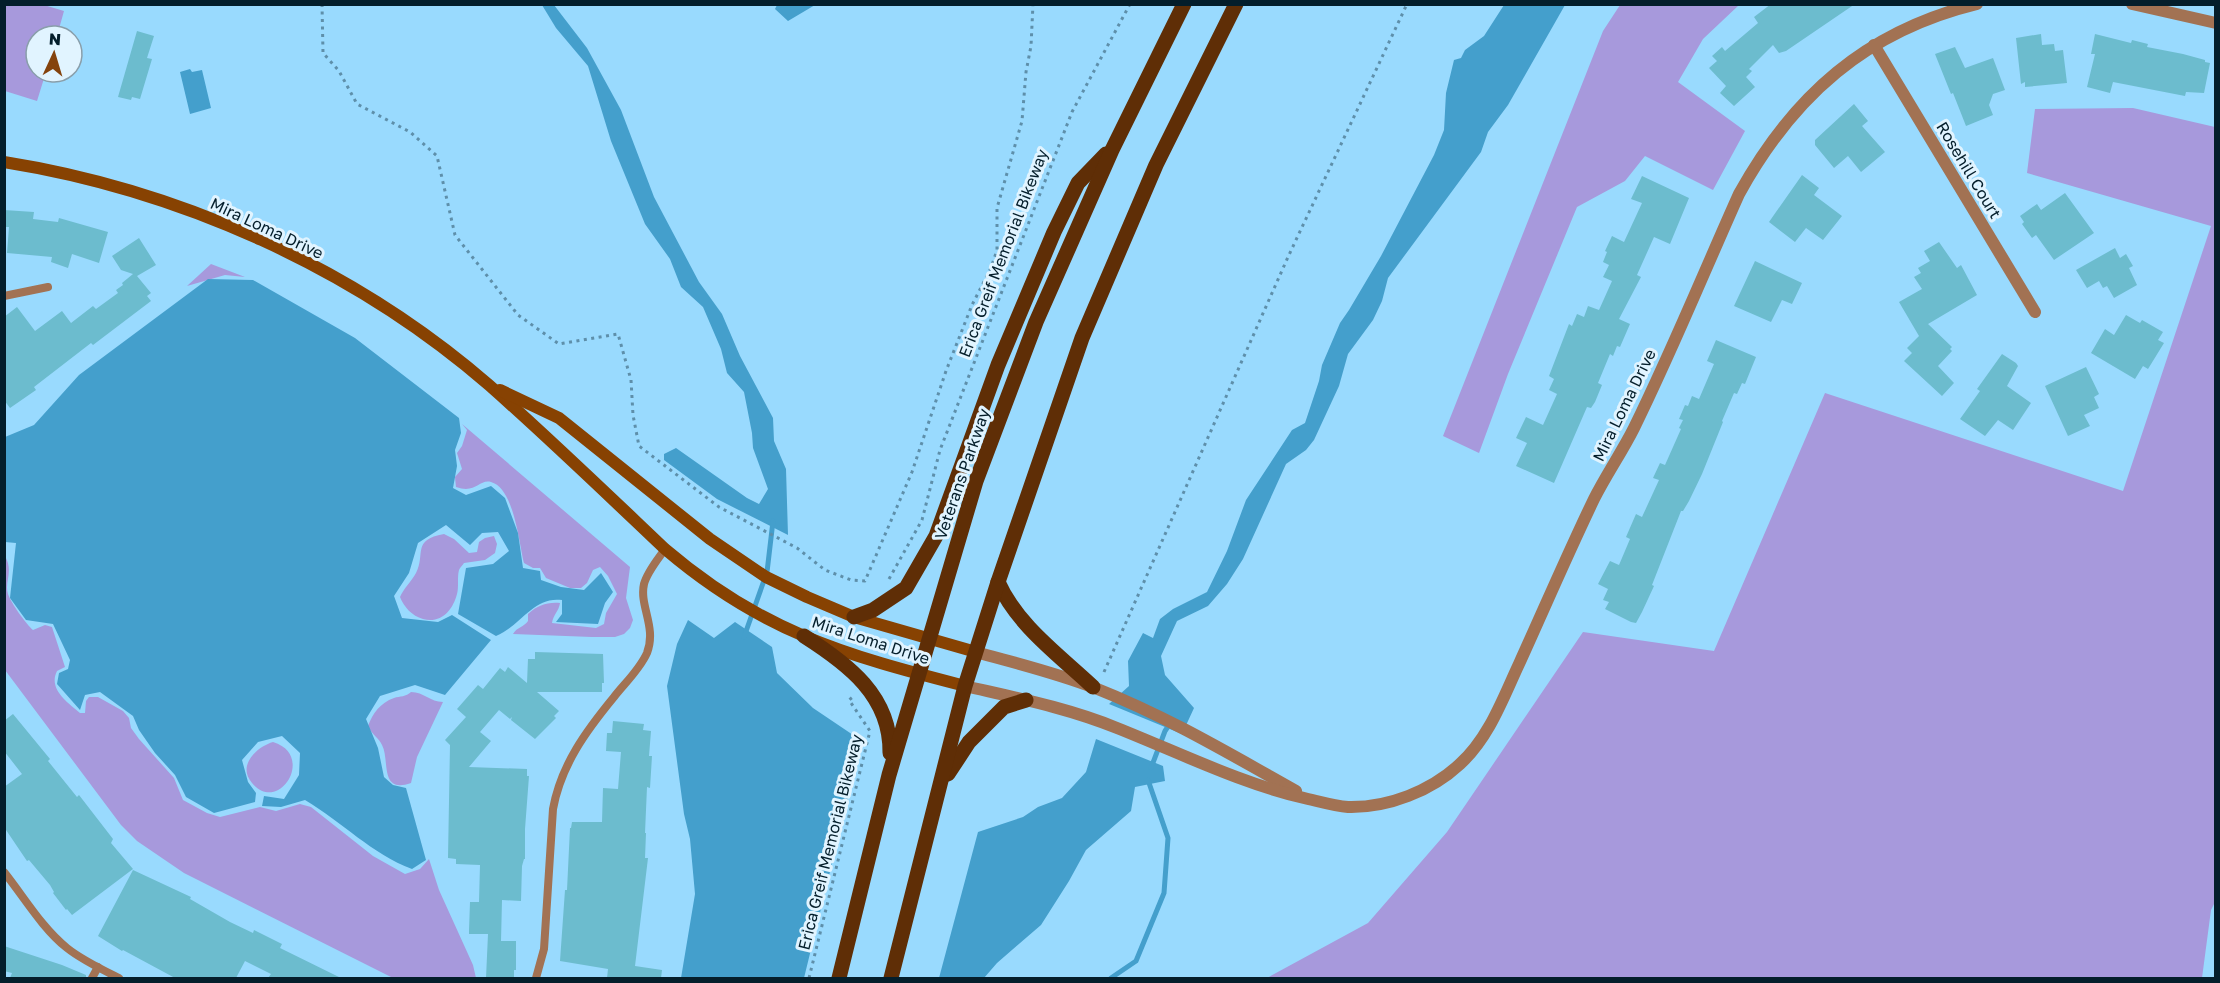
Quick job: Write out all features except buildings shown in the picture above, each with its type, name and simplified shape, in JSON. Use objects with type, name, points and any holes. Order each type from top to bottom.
[{"type":"main road","name":"Veterans Parkway","points":[[839,978],[889,776],[980,471],[1036,322],[1114,145],[1184,4]]},
{"type":"main road","points":[[891,978],[965,686],[998,582],[1082,338],[1156,165],[1236,4]]},
{"type":"main road","points":[[854,617],[873,610],[906,588],[936,536],[998,365],[1054,232],[1078,183],[1114,145]]},
{"type":"main road","name":"Mira Loma Drive","points":[[4,162],[92,180],[157,199],[214,220],[271,245],[327,274],[385,308],[438,345],[488,385],[665,549],[733,598],[770,620],[804,636],[919,674],[965,686]]},
{"type":"main road","name":"Mira Loma Drive","points":[[488,385],[560,418],[710,539],[766,577],[854,617],[976,652]]},
{"type":"main road","points":[[998,582],[1007,602],[1021,620],[1093,687]]},
{"type":"main road","points":[[804,636],[841,660],[867,687],[885,715],[890,736],[889,776]]},
{"type":"main road","points":[[941,784],[969,742],[1004,707],[1026,700]]},
{"type":"street","name":"Mira Loma Drive","points":[[965,686],[1064,709],[1100,721],[1252,782],[1313,800],[1348,807],[1377,804],[1409,796],[1435,783],[1452,770],[1480,741],[1519,663],[1594,498],[1634,429],[1739,194],[1759,158],[1783,124],[1812,93],[1842,67],[1874,45],[1922,21],[1977,4]]},
{"type":"street","points":[[2132,4],[2216,23]]},
{"type":"street","name":"Rosehill Court","points":[[1874,45],[2035,312]]},
{"type":"street","name":"Mira Loma Drive","points":[[976,652],[1093,687],[1116,697],[1185,729],[1313,800]]},
{"type":"lane","points":[[4,296],[48,287]]},
{"type":"lane","points":[[536,978],[544,949],[553,809],[557,789],[577,747],[595,720],[639,666],[647,652],[650,623],[644,586],[647,577],[665,549]]},
{"type":"lane","points":[[4,872],[66,947],[98,968],[119,978]]},
{"type":"lane","points":[[92,978],[98,968]]},
{"type":"path","points":[[322,4],[323,53],[339,71],[357,104],[410,132],[437,156],[455,235],[518,315],[559,344],[618,334],[631,380],[633,415],[639,446],[719,507],[797,548],[825,570],[851,580],[865,581],[912,472],[946,371],[997,250],[998,208],[1022,121],[1026,72],[1031,46],[1033,4]]},
{"type":"path","name":"Erica Greif Memorial Bikeway","points":[[922,520],[940,450],[1072,112],[1130,4]]},
{"type":"path","points":[[1104,672],[1288,257],[1407,4]]},
{"type":"path","name":"Erica Greif Memorial Bikeway","points":[[809,978],[870,731],[849,700],[867,687]]},
{"type":"shaded area","points":[[4,5],[44,5],[64,11],[60,24],[24,24],[24,84],[42,84],[37,101],[5,91]]},
{"type":"shaded area","points":[[1620,5],[1739,5],[1703,39],[1678,82],[1745,131],[1713,190],[1645,156],[1625,181],[1577,207],[1508,374],[1479,453],[1443,436],[1603,31]]},
{"type":"shaded area","points":[[2133,108],[2215,127],[2216,900],[2211,910],[2202,978],[1267,978],[1368,923],[1447,832],[1583,632],[1714,651],[1825,393],[2123,491],[2211,226],[2027,173],[2035,109]]},
{"type":"shaded area","points":[[211,264],[245,277],[225,275],[187,286]]},
{"type":"shaded area","points":[[462,424],[630,567],[626,598],[633,620],[630,628],[624,634],[615,637],[592,637],[513,634],[528,621],[528,614],[539,606],[551,603],[560,603],[552,623],[596,628],[604,624],[606,613],[617,594],[608,576],[600,567],[593,570],[587,583],[581,588],[570,588],[546,578],[540,568],[533,568],[524,563],[514,517],[505,494],[499,486],[491,482],[483,482],[468,489],[456,487],[455,477],[462,469],[457,453],[467,430]]},
{"type":"shaded area","points":[[444,534],[454,539],[469,553],[477,552],[479,542],[494,536],[497,544],[495,553],[485,560],[464,563],[459,570],[457,594],[453,605],[441,618],[423,619],[409,611],[400,597],[416,573],[423,544],[427,540]]},
{"type":"shaded area","points":[[5,556],[9,567],[7,590],[10,598],[33,630],[45,625],[52,627],[65,667],[57,671],[55,684],[60,695],[80,713],[85,713],[86,701],[89,697],[98,697],[123,711],[139,739],[174,778],[183,800],[207,813],[220,817],[260,807],[276,811],[300,804],[311,807],[373,856],[405,874],[420,869],[429,859],[439,890],[473,965],[476,978],[393,978],[184,873],[137,841],[121,825],[5,670]]},
{"type":"shaded area","points":[[411,692],[443,702],[417,757],[411,783],[394,784],[388,774],[382,745],[368,726],[381,706],[389,700]]},
{"type":"shaded area","points":[[273,742],[286,749],[292,758],[292,769],[289,779],[282,788],[273,792],[262,791],[248,777],[248,764],[250,758],[260,748]]},
{"type":"water","points":[[777,4],[815,5],[788,21],[775,9]]},
{"type":"water","points":[[542,5],[554,5],[587,48],[621,110],[654,197],[699,282],[722,314],[740,356],[773,418],[774,441],[786,469],[788,535],[717,499],[664,460],[664,454],[676,448],[759,504],[768,489],[753,448],[744,392],[727,373],[721,349],[703,307],[681,287],[670,259],[645,224],[611,141],[588,66],[556,28]]},
{"type":"water","points":[[1504,5],[1565,5],[1508,105],[1488,132],[1481,152],[1388,278],[1382,301],[1373,320],[1348,354],[1339,386],[1314,440],[1306,450],[1286,464],[1243,559],[1227,584],[1208,606],[1177,621],[1161,656],[1165,675],[1194,708],[1182,734],[1109,704],[1129,686],[1128,661],[1143,633],[1153,638],[1160,619],[1173,609],[1207,592],[1227,551],[1246,500],[1292,430],[1305,423],[1322,365],[1340,323],[1381,256],[1434,155],[1444,130],[1446,93],[1454,60],[1461,58],[1465,50],[1484,36]]},
{"type":"water","points":[[190,69],[192,72],[202,70],[211,108],[190,114],[180,72]]},
{"type":"water","points":[[208,279],[253,280],[355,338],[459,418],[461,433],[455,450],[457,466],[453,488],[466,495],[491,486],[505,498],[518,533],[523,568],[540,571],[541,580],[561,587],[584,590],[601,573],[613,592],[605,603],[598,624],[556,622],[562,614],[562,600],[552,600],[535,607],[513,626],[496,636],[458,614],[466,568],[493,564],[509,551],[498,532],[482,533],[470,545],[446,525],[418,543],[409,573],[394,596],[402,618],[438,622],[452,615],[491,640],[445,695],[415,685],[380,696],[366,719],[378,748],[384,777],[393,785],[406,788],[426,860],[412,869],[397,863],[370,846],[305,800],[281,807],[262,806],[264,796],[284,799],[299,775],[300,753],[282,736],[258,742],[242,760],[248,782],[256,793],[255,802],[214,813],[186,797],[175,775],[155,753],[139,730],[133,716],[100,692],[85,695],[80,710],[57,684],[59,673],[68,669],[70,660],[53,624],[26,620],[10,598],[16,543],[5,542],[5,437],[34,425],[79,375]]},
{"type":"water","points":[[688,620],[714,638],[735,622],[772,647],[777,673],[813,708],[862,741],[804,978],[681,978],[695,894],[690,839],[684,814],[667,686],[677,644]]},
{"type":"water","points":[[1096,739],[1163,766],[1165,781],[1135,787],[1131,811],[1086,850],[1041,925],[997,963],[984,978],[939,978],[978,832],[1023,817],[1038,807],[1062,798],[1086,772]]},
{"type":"waterway","points":[[744,637],[767,572],[773,521]]},
{"type":"waterway","points":[[1151,768],[1165,731],[1171,722]]},
{"type":"waterway","points":[[1111,978],[1136,961],[1164,893],[1168,838],[1148,780]]}]
